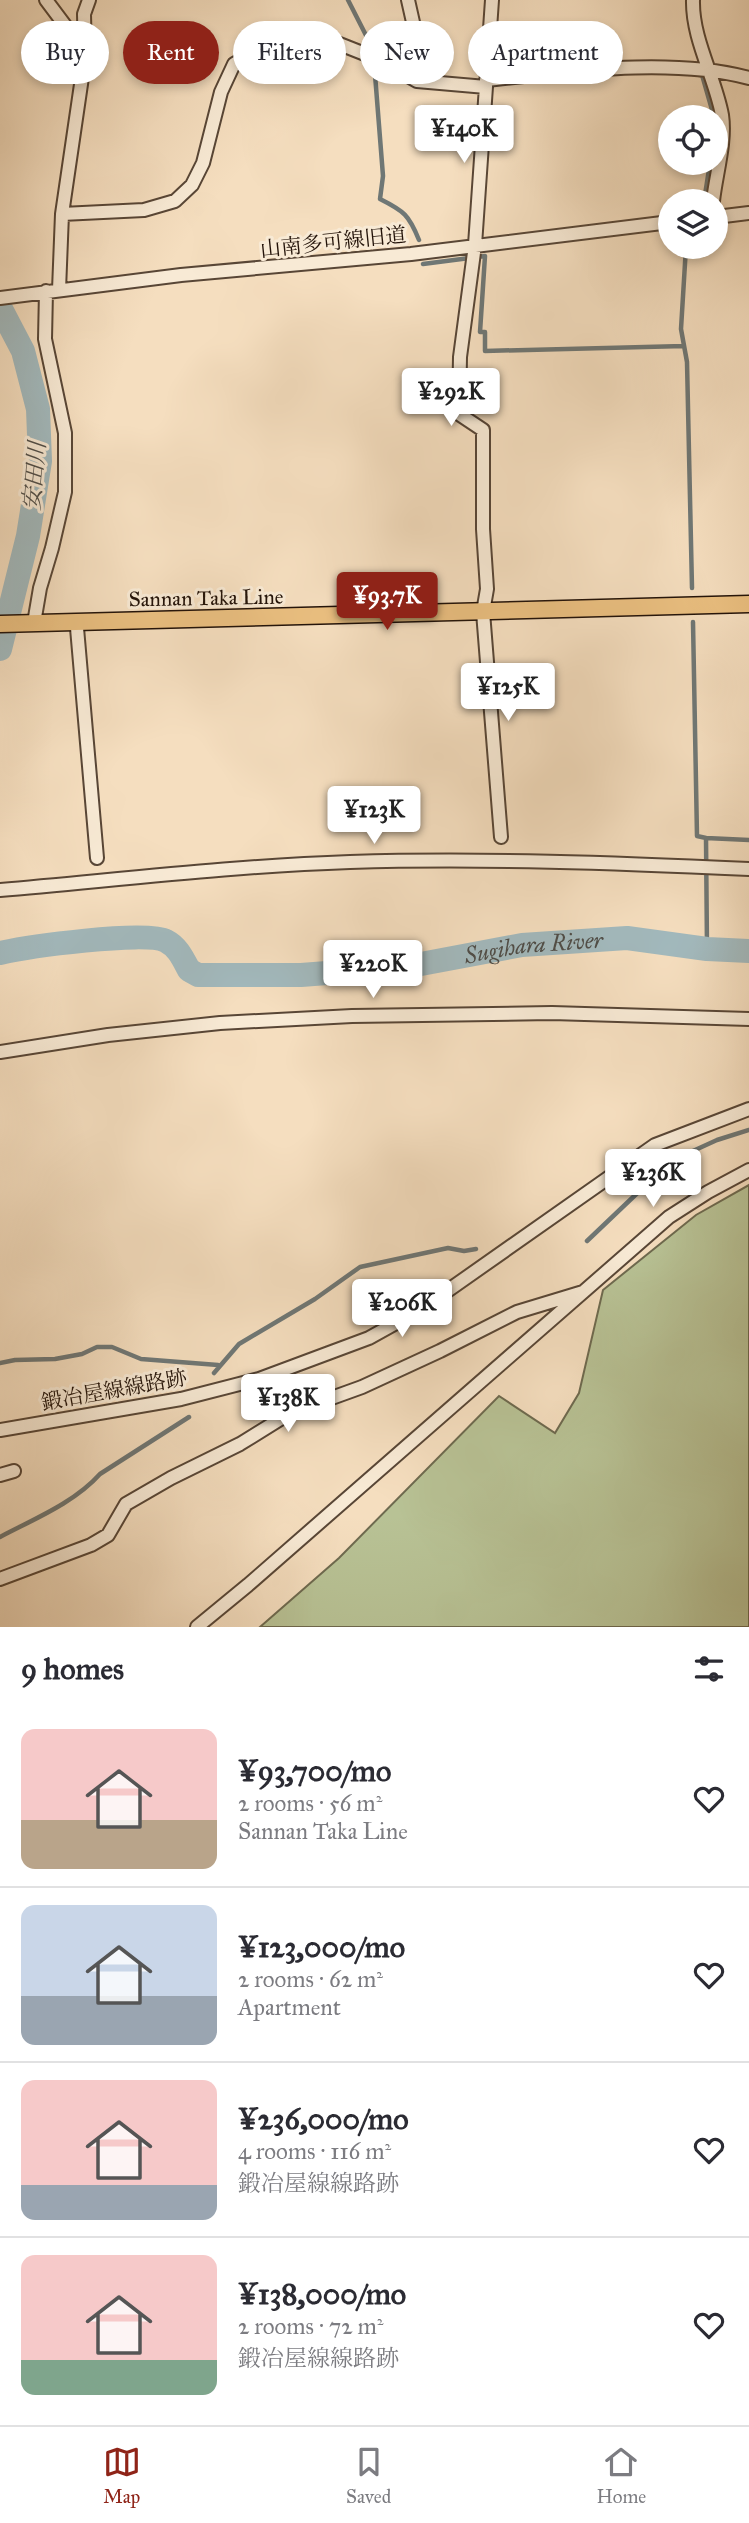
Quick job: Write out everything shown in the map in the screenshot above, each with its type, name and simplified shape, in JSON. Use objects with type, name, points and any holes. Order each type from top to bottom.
[{"type":"main road","name":"Sannan Taka Line","points":[[0,624],[749,604]]},
{"type":"street","points":[[46,0],[62,21]]},
{"type":"street","points":[[84,21],[89,0]]},
{"type":"street","points":[[408,0],[413,21]]},
{"type":"street","points":[[490,21],[492,0]]},
{"type":"street","points":[[693,0],[701,46],[722,119],[714,189]]},
{"type":"street","points":[[62,214],[144,211],[175,201],[192,185],[203,163],[221,92],[233,64],[264,47],[307,40],[337,43],[360,52]]},
{"type":"street","points":[[623,69],[654,66],[722,71],[749,78]]},
{"type":"street","points":[[28,623],[52,548],[65,492],[65,433],[45,339],[80,84]]},
{"type":"street","points":[[486,84],[475,245],[460,357],[459,414],[483,430],[483,529],[487,589],[483,611],[501,837]]},
{"type":"street","points":[[728,215],[749,212]]},
{"type":"street","name":"山南多可線旧道","points":[[3,298],[181,275],[411,254],[658,223]]},
{"type":"street","points":[[81,622],[77,628],[97,858]]},
{"type":"street","points":[[0,890],[224,870],[351,862],[565,862],[749,869]]},
{"type":"street","points":[[0,1052],[108,1035],[220,1023],[352,1016],[552,1013],[749,1018]]},
{"type":"street","name":"鍛冶屋線線路跡","points":[[0,1430],[181,1399],[259,1379],[369,1338],[423,1308],[655,1145],[749,1109]]},
{"type":"street","points":[[197,1627],[669,1217],[749,1170]]},
{"type":"street","points":[[0,1579],[91,1545],[108,1535],[126,1504],[240,1444],[290,1413],[362,1387],[517,1312],[586,1291]]},
{"type":"street","points":[[0,1475],[14,1471]]},
{"type":"green space","points":[[749,1185],[749,1627],[260,1627],[339,1558],[499,1396],[555,1433],[579,1393],[603,1290],[696,1215]]},
{"type":"waterway","points":[[348,0],[373,49],[383,176],[380,199],[405,215],[419,240]]},
{"type":"waterway","points":[[699,75],[702,75],[711,105]]},
{"type":"waterway","points":[[706,189],[708,175]]},
{"type":"waterway","points":[[423,264],[485,256],[480,332],[485,332],[485,351],[684,346]]},
{"type":"waterway","points":[[685,259],[681,329],[687,362],[692,588]]},
{"type":"waterway","name":"安田川","points":[[0,307],[23,351],[38,409],[40,461],[28,536],[0,649]]},
{"type":"waterway","points":[[693,622],[697,836],[706,838],[707,949]]},
{"type":"waterway","points":[[706,838],[749,840]]},
{"type":"waterway","name":"Sugihara River","points":[[0,953],[112,938],[154,938],[166,941],[174,947],[189,970],[198,975],[301,975],[405,967],[522,945],[627,938],[707,949],[749,951]]},
{"type":"waterway","points":[[587,1241],[671,1161],[717,1140],[749,1130]]},
{"type":"waterway","points":[[214,1373],[239,1344],[315,1299],[360,1267],[448,1248],[464,1251],[476,1249]]},
{"type":"waterway","points":[[0,1363],[55,1359],[82,1354],[97,1347],[112,1347],[141,1359],[218,1365]]},
{"type":"waterway","points":[[0,1537],[66,1502],[100,1474],[189,1417]]}]
